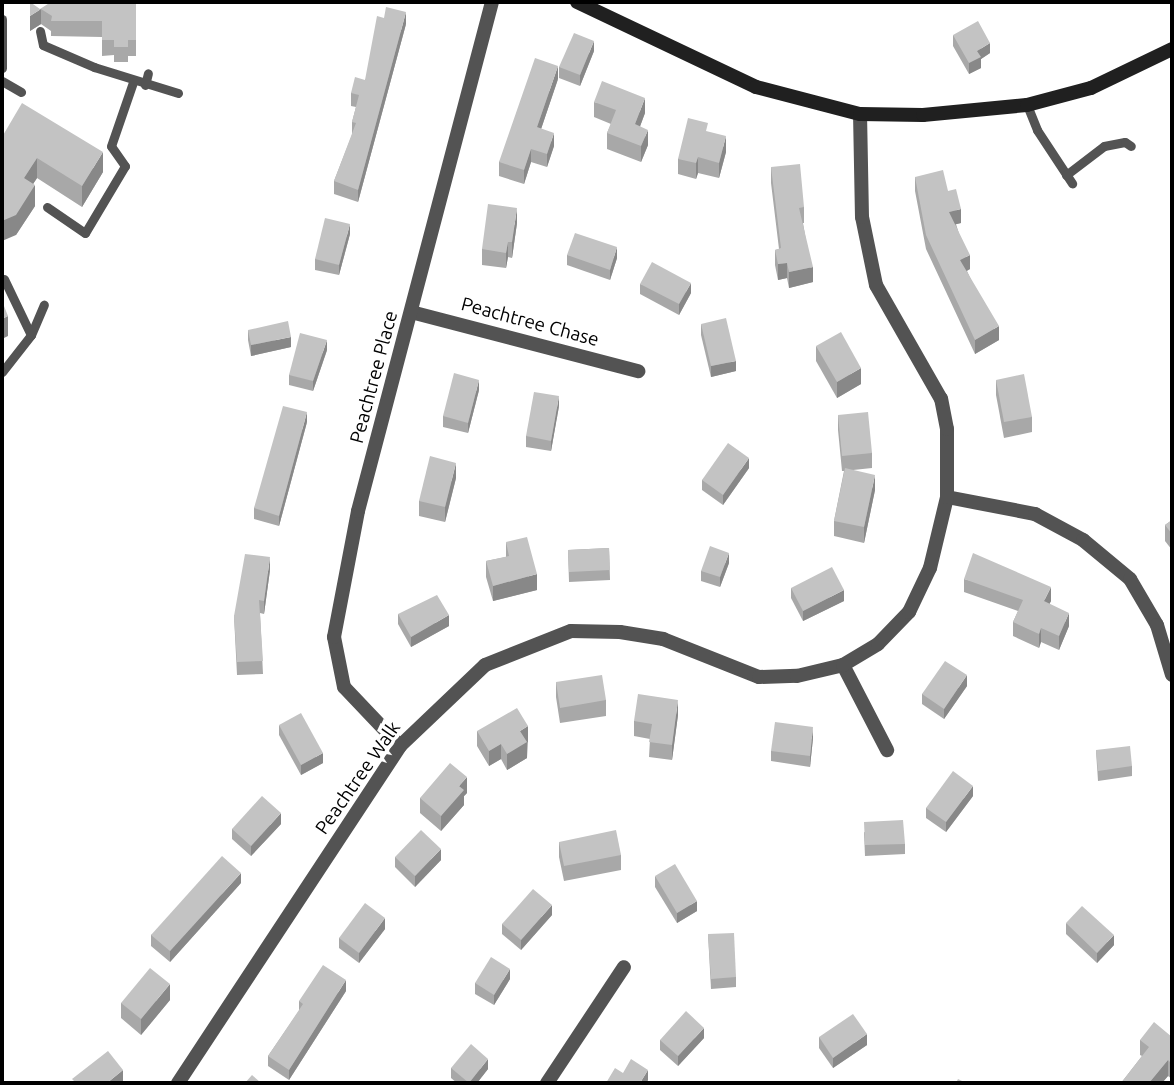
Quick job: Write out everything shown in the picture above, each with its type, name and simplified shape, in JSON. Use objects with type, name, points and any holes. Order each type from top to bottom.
[{"type":"main road","points":[[577,2],[756,87],[860,114],[923,115],[1027,105],[1091,88],[1172,49]]},
{"type":"street","name":"Peachtree Place","points":[[400,746],[344,687],[334,637],[358,511],[492,2]]},
{"type":"street","name":"Peachtree Walk","points":[[178,1083],[400,746],[485,665],[571,631],[663,639],[759,677],[797,676],[842,666],[878,644],[909,612],[930,568],[947,497],[947,429],[941,399],[876,285],[862,217],[860,114]]},
{"type":"street","name":"Peachtree Chase","points":[[411,312],[638,371]]},
{"type":"street","points":[[947,497],[1035,513],[1083,540],[1130,579],[1157,625],[1172,675]]},
{"type":"street","points":[[842,666],[887,750]]},
{"type":"street","points":[[547,1083],[624,967]]},
{"type":"lane","points":[[2,19],[2,68]]},
{"type":"lane","points":[[40,31],[43,45],[133,82],[178,93]]},
{"type":"lane","points":[[145,85],[148,74]]},
{"type":"lane","points":[[2,81],[21,92]]},
{"type":"lane","points":[[47,207],[85,233],[125,166],[111,146],[133,82]]},
{"type":"lane","points":[[1027,105],[1037,130],[1069,179],[1104,146],[1125,142],[1130,146]]},
{"type":"lane","points":[[4,279],[31,335]]},
{"type":"lane","points":[[2,372],[31,335],[44,305]]},
{"type":"building","points":[[30,2],[40,9],[51,2],[136,2],[136,40],[128,40],[128,47],[114,47],[114,40],[102,40],[102,21],[51,21],[52,16],[41,9],[30,16]]},
{"type":"building","points":[[386,7],[406,12],[358,190],[334,181],[356,123],[352,122],[359,95],[351,93],[355,77],[365,80],[377,16],[384,18]]},
{"type":"building","points":[[978,21],[990,43],[977,51],[981,57],[969,63],[953,35]]},
{"type":"building","points":[[574,33],[594,41],[580,75],[559,67]]},
{"type":"building","points":[[535,58],[558,66],[537,127],[554,133],[547,154],[531,149],[524,170],[499,162]]},
{"type":"building","points":[[602,81],[645,98],[635,124],[648,130],[641,146],[607,133],[616,110],[594,102]]},
{"type":"building","points":[[22,103],[103,152],[82,186],[37,158],[24,178],[35,185],[16,215],[2,221],[2,137]]},
{"type":"building","points":[[688,118],[708,123],[706,131],[726,136],[719,163],[698,157],[696,163],[678,159]]},
{"type":"building","points":[[800,164],[804,207],[799,208],[813,267],[789,272],[787,263],[778,264],[775,250],[781,248],[771,167]]},
{"type":"building","points":[[943,170],[948,191],[956,189],[961,209],[949,212],[970,255],[960,260],[999,326],[975,340],[926,235],[915,177]]},
{"type":"building","points":[[488,204],[517,208],[512,242],[508,242],[506,253],[482,249]]},
{"type":"building","points":[[325,218],[350,224],[339,265],[315,259]]},
{"type":"building","points":[[575,233],[617,247],[610,270],[567,255]]},
{"type":"building","points":[[652,262],[691,283],[679,304],[640,284]]},
{"type":"building","points":[[2,301],[8,316],[2,319]]},
{"type":"building","points":[[726,318],[736,361],[711,366],[701,324]]},
{"type":"building","points":[[288,321],[291,337],[251,345],[248,330]]},
{"type":"building","points":[[841,332],[861,368],[837,382],[816,346]]},
{"type":"building","points":[[300,333],[327,340],[313,381],[289,375]]},
{"type":"building","points":[[454,373],[479,380],[468,423],[443,416]]},
{"type":"building","points":[[1024,374],[1032,417],[1004,422],[996,380]]},
{"type":"building","points":[[534,392],[559,396],[551,441],[526,436]]},
{"type":"building","points":[[283,406],[307,412],[279,516],[254,508]]},
{"type":"building","points":[[868,412],[872,453],[842,456],[838,415]]},
{"type":"building","points":[[728,443],[749,458],[723,495],[702,480]]},
{"type":"building","points":[[430,456],[456,463],[445,507],[419,501]]},
{"type":"building","points":[[845,468],[875,475],[864,527],[834,521]]},
{"type":"building","points":[[1172,520],[1172,534],[1165,525]]},
{"type":"building","points":[[527,537],[537,574],[493,586],[486,561],[509,556],[506,542]]},
{"type":"building","points":[[710,546],[729,553],[720,577],[701,571]]},
{"type":"building","points":[[609,548],[610,570],[569,572],[568,550]]},
{"type":"building","points":[[973,553],[1051,587],[1044,601],[1069,613],[1059,636],[1041,628],[1039,634],[1013,622],[1023,600],[964,579]]},
{"type":"building","points":[[245,554],[270,557],[264,601],[259,600],[263,661],[237,662],[234,616]]},
{"type":"building","points":[[832,567],[844,590],[803,611],[791,588]]},
{"type":"building","points":[[437,595],[449,615],[411,637],[398,614]]},
{"type":"building","points":[[945,661],[967,675],[944,709],[922,694]]},
{"type":"building","points":[[602,675],[606,700],[560,708],[556,682]]},
{"type":"building","points":[[638,694],[678,700],[672,745],[649,742],[652,724],[634,721]]},
{"type":"building","points":[[517,708],[528,726],[520,731],[527,742],[507,754],[501,744],[489,751],[477,731]]},
{"type":"building","points":[[301,713],[323,753],[301,765],[279,725]]},
{"type":"building","points":[[775,722],[813,727],[810,756],[771,751]]},
{"type":"building","points":[[1130,746],[1132,766],[1098,771],[1096,750]]},
{"type":"building","points":[[450,763],[467,777],[459,786],[464,790],[441,816],[420,798]]},
{"type":"building","points":[[953,771],[973,786],[946,822],[926,808]]},
{"type":"building","points":[[262,796],[281,813],[251,846],[232,829]]},
{"type":"building","points":[[903,820],[905,844],[865,845],[864,822]]},
{"type":"building","points":[[421,830],[441,849],[415,876],[395,857]]},
{"type":"building","points":[[616,830],[621,855],[564,866],[559,842]]},
{"type":"building","points":[[222,856],[241,873],[170,951],[151,935]]},
{"type":"building","points":[[675,864],[697,901],[677,913],[655,876]]},
{"type":"building","points":[[533,889],[552,905],[521,940],[502,924]]},
{"type":"building","points":[[365,903],[385,918],[359,953],[339,938]]},
{"type":"building","points":[[1082,906],[1114,935],[1097,953],[1066,923]]},
{"type":"building","points":[[734,933],[736,977],[711,979],[708,934]]},
{"type":"building","points":[[491,957],[510,969],[494,995],[475,983]]},
{"type":"building","points":[[323,965],[346,980],[289,1070],[268,1056],[303,1004],[299,1001]]},
{"type":"building","points":[[150,968],[170,984],[141,1019],[121,1003]]},
{"type":"building","points":[[686,1011],[704,1028],[678,1056],[660,1040]]},
{"type":"building","points":[[853,1014],[867,1034],[833,1058],[819,1037]]},
{"type":"building","points":[[1154,1022],[1172,1037],[1172,1064],[1168,1060],[1149,1083],[1121,1083],[1149,1047],[1140,1040]]},
{"type":"building","points":[[471,1044],[488,1059],[469,1083],[451,1068]]},
{"type":"building","points":[[108,1051],[123,1070],[107,1083],[76,1083],[72,1079]]},
{"type":"building","points":[[631,1059],[648,1070],[640,1083],[606,1083],[615,1068],[623,1073]]},
{"type":"building","points":[[252,1075],[261,1083],[245,1083]]}]
